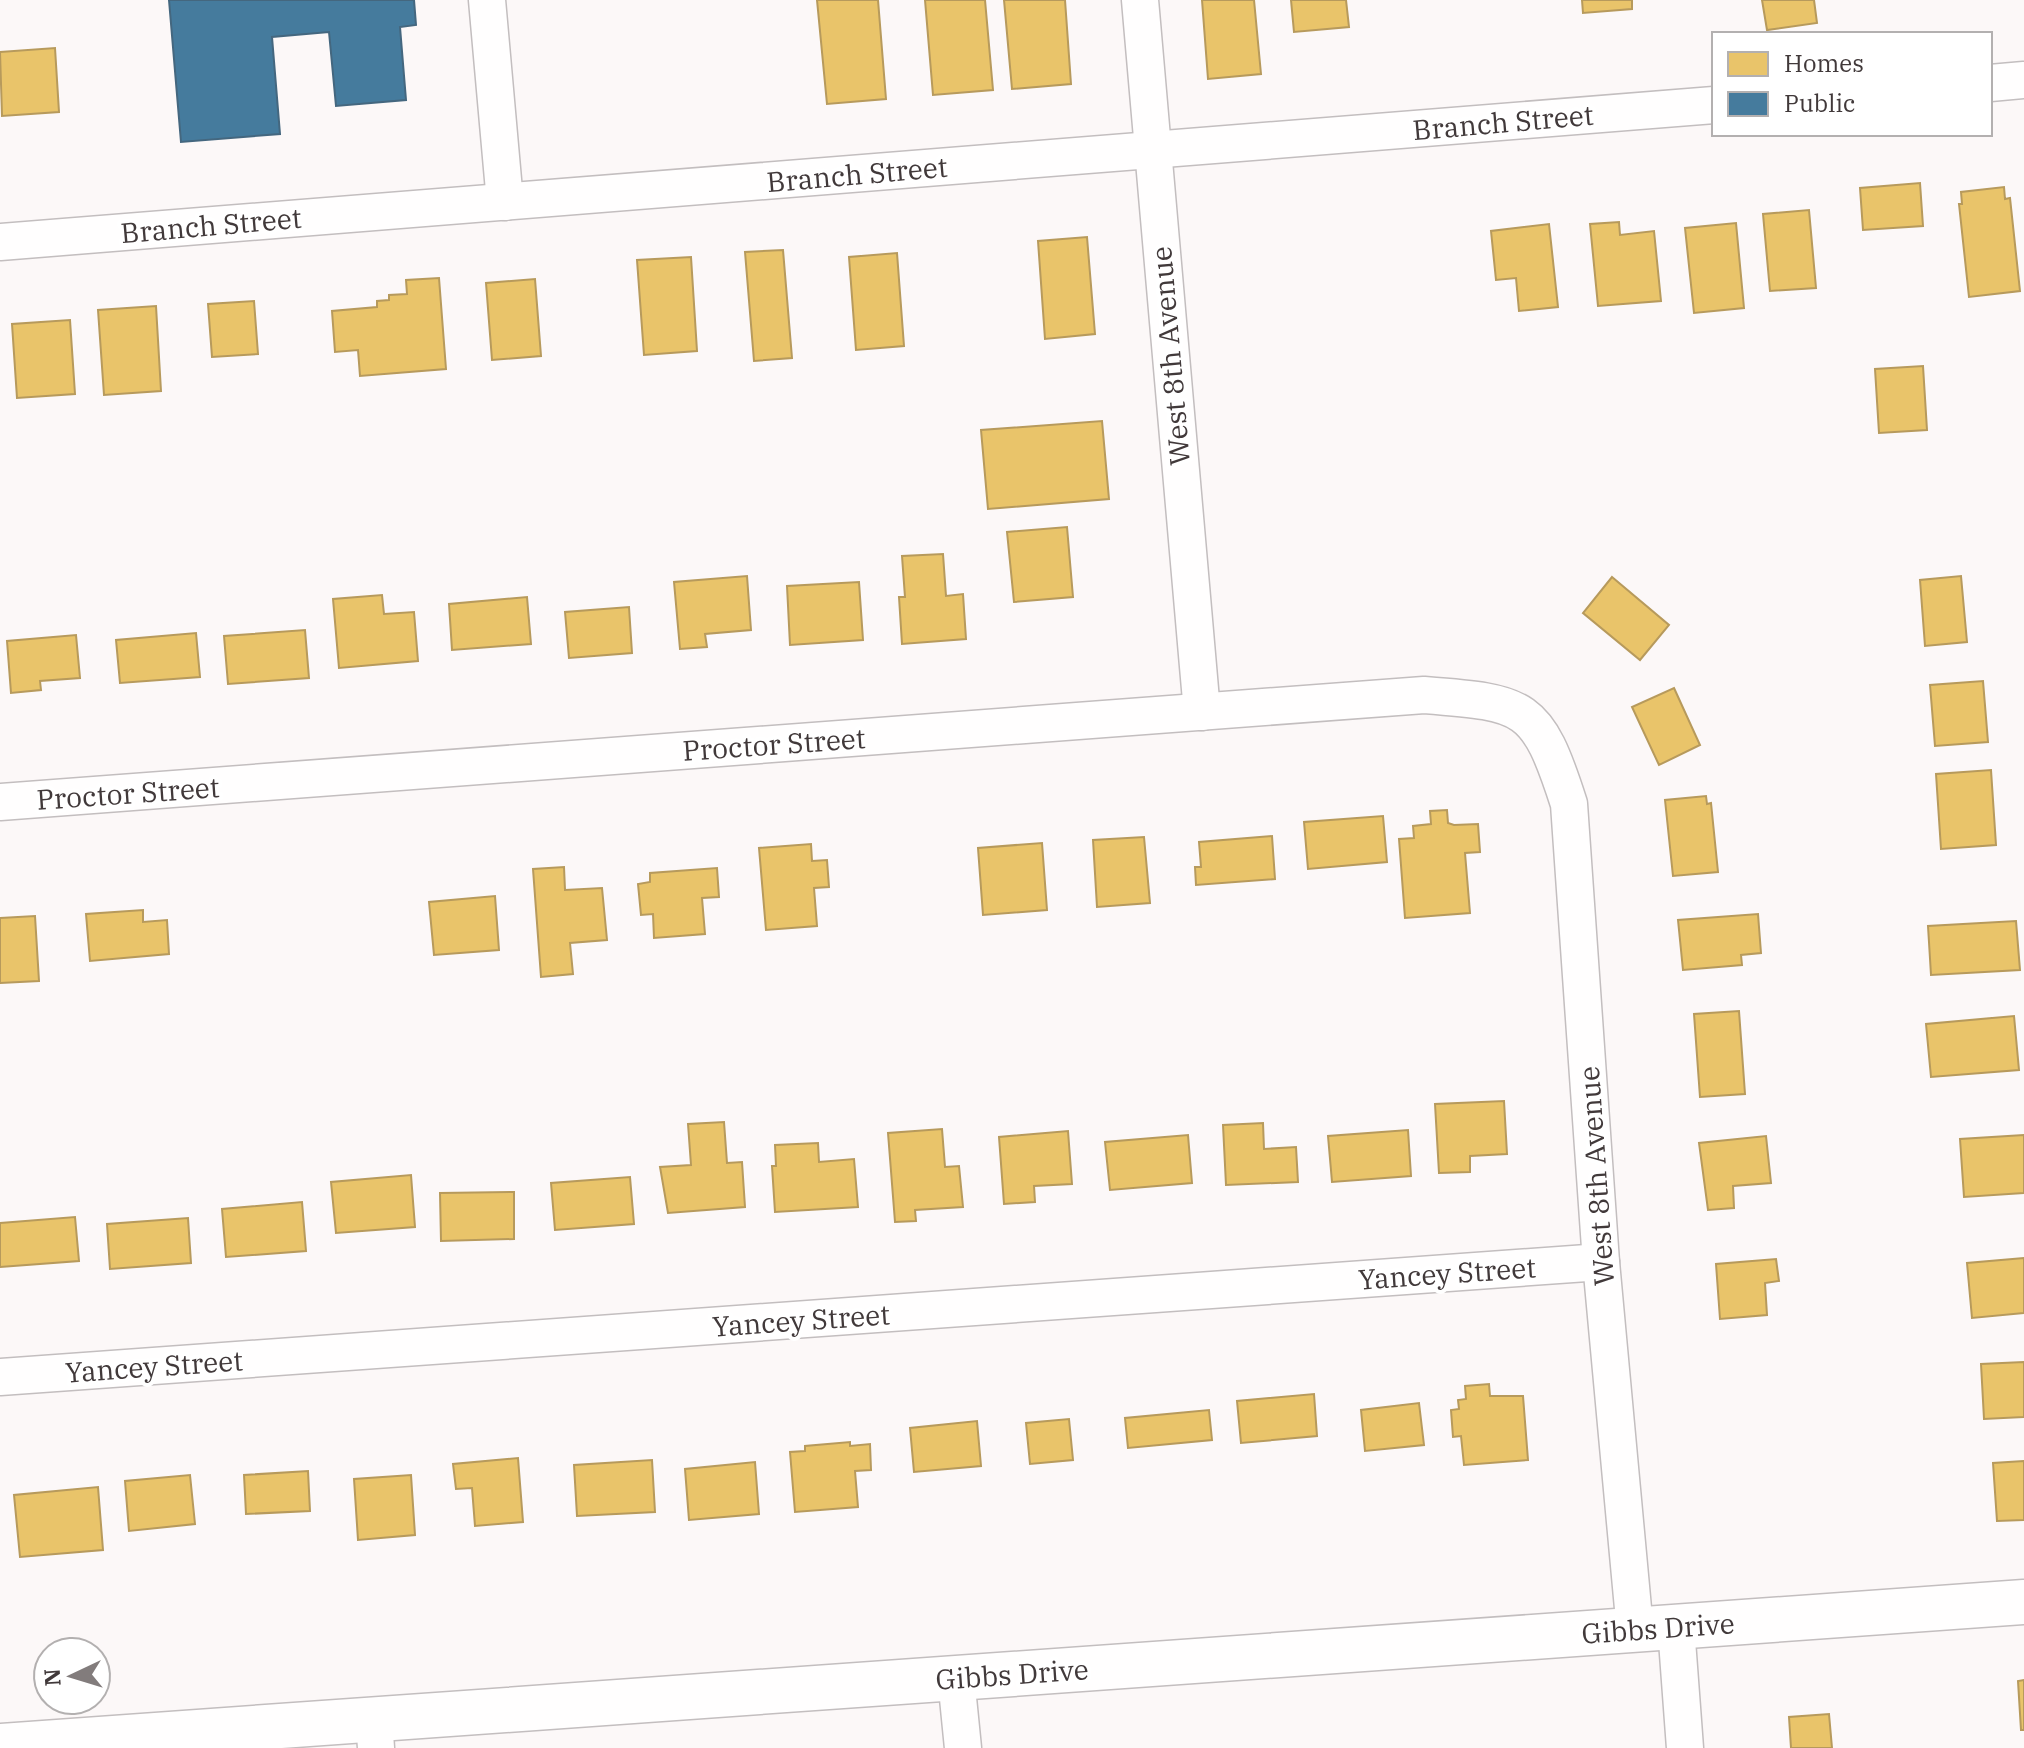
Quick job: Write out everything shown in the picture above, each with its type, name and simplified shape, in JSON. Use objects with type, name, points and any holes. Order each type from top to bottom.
[{"type":"street","points":[[487,0],[505,202]]},
{"type":"street","name":"West 8th Avenue","points":[[1140,0],[1202,712]]},
{"type":"street","points":[[1992,83],[2024,80]]},
{"type":"street","name":"Branch Street","points":[[0,242],[1712,105]]},
{"type":"street","name":"Proctor Street","points":[[0,802],[1424,695],[1475,699],[1517,709],[1540,728]]},
{"type":"street","name":"West 8th Avenue","points":[[1540,728],[1553,753],[1569,804],[1601,1262],[1656,1629],[1685,1748]]},
{"type":"street","name":"Yancey Street","points":[[0,1377],[1601,1262]]},
{"type":"street","name":"Gibbs Drive","points":[[0,1746],[375,1733],[956,1678],[2024,1602]]},
{"type":"street","points":[[956,1678],[963,1748]]},
{"type":"building: Homes","points":[[817,0],[878,0],[886,99],[827,104]]},
{"type":"building: Homes","points":[[925,0],[985,0],[993,90],[933,95]]},
{"type":"building: Homes","points":[[1004,0],[1065,0],[1071,84],[1012,89]]},
{"type":"building: Homes","points":[[1202,0],[1254,0],[1261,74],[1208,79]]},
{"type":"building: Homes","points":[[1291,0],[1346,0],[1349,27],[1294,32]]},
{"type":"building: Homes","points":[[1582,0],[1632,0],[1632,9],[1583,13]]},
{"type":"building: Homes","points":[[1762,0],[1814,0],[1817,23],[1767,30]]},
{"type":"building: Homes","points":[[55,48],[59,112],[2,116],[0,52]]},
{"type":"building: Homes","points":[[1920,183],[1923,226],[1863,230],[1860,188]]},
{"type":"building: Homes","points":[[2004,187],[2005,199],[2010,198],[2020,291],[1969,297],[1959,204],[1962,204],[1961,192]]},
{"type":"building: Homes","points":[[1809,210],[1816,288],[1770,291],[1763,214]]},
{"type":"building: Homes","points":[[1619,222],[1620,235],[1654,231],[1661,301],[1598,306],[1590,224]]},
{"type":"building: Homes","points":[[1736,223],[1744,308],[1694,313],[1685,228]]},
{"type":"building: Homes","points":[[1549,224],[1558,307],[1519,311],[1516,278],[1496,280],[1491,231]]},
{"type":"building: Homes","points":[[1087,237],[1095,334],[1045,339],[1038,241]]},
{"type":"building: Homes","points":[[783,250],[792,358],[754,361],[745,252]]},
{"type":"building: Homes","points":[[897,253],[904,346],[856,350],[849,257]]},
{"type":"building: Homes","points":[[691,257],[697,351],[644,355],[637,260]]},
{"type":"building: Homes","points":[[439,278],[446,369],[360,376],[358,350],[335,352],[332,311],[377,307],[377,301],[389,300],[389,295],[407,294],[406,280]]},
{"type":"building: Homes","points":[[535,279],[541,356],[492,360],[486,283]]},
{"type":"building: Homes","points":[[254,301],[258,354],[212,357],[208,304]]},
{"type":"building: Homes","points":[[156,306],[161,391],[104,395],[98,310]]},
{"type":"building: Homes","points":[[70,320],[75,394],[17,398],[12,324]]},
{"type":"building: Homes","points":[[1923,366],[1927,430],[1879,433],[1875,369]]},
{"type":"building: Homes","points":[[1102,421],[1109,499],[988,509],[981,430]]},
{"type":"building: Homes","points":[[1067,527],[1073,597],[1014,602],[1007,532]]},
{"type":"building: Homes","points":[[943,554],[946,596],[963,594],[966,639],[902,644],[899,597],[905,597],[902,556]]},
{"type":"building: Homes","points":[[747,576],[751,630],[705,634],[707,647],[680,649],[674,582]]},
{"type":"building: Homes","points":[[1961,576],[1967,642],[1925,646],[1920,580]]},
{"type":"building: Homes","points":[[1612,577],[1669,625],[1640,660],[1583,613]]},
{"type":"building: Homes","points":[[859,582],[863,640],[790,645],[787,586]]},
{"type":"building: Homes","points":[[382,595],[384,614],[414,612],[418,661],[339,668],[333,599]]},
{"type":"building: Homes","points":[[527,597],[531,644],[452,650],[449,604]]},
{"type":"building: Homes","points":[[629,607],[632,653],[569,658],[565,612]]},
{"type":"building: Homes","points":[[305,630],[309,678],[228,684],[224,636]]},
{"type":"building: Homes","points":[[196,633],[200,677],[120,683],[116,640]]},
{"type":"building: Homes","points":[[76,635],[80,678],[40,681],[41,690],[11,693],[7,641]]},
{"type":"building: Homes","points":[[1983,681],[1988,742],[1935,746],[1930,685]]},
{"type":"building: Homes","points":[[1674,688],[1700,745],[1659,765],[1632,707]]},
{"type":"building: Homes","points":[[1991,770],[1996,845],[1941,849],[1936,774]]},
{"type":"building: Homes","points":[[1706,796],[1707,804],[1711,803],[1718,872],[1673,876],[1665,800]]},
{"type":"building: Homes","points":[[1447,810],[1448,823],[1478,824],[1480,852],[1465,853],[1470,913],[1405,918],[1399,839],[1414,838],[1413,826],[1431,824],[1430,811]]},
{"type":"building: Homes","points":[[1383,816],[1387,862],[1308,869],[1304,822]]},
{"type":"building: Homes","points":[[1272,836],[1275,879],[1196,885],[1195,867],[1201,867],[1199,842]]},
{"type":"building: Homes","points":[[1144,837],[1150,903],[1097,907],[1093,840]]},
{"type":"building: Homes","points":[[1042,843],[1047,910],[983,915],[978,848]]},
{"type":"building: Homes","points":[[811,844],[812,861],[827,860],[829,887],[814,888],[817,926],[766,930],[759,848]]},
{"type":"building: Homes","points":[[564,867],[565,890],[602,888],[607,940],[570,943],[573,974],[541,977],[533,869]]},
{"type":"building: Homes","points":[[717,868],[719,897],[702,898],[705,934],[654,938],[653,914],[641,915],[638,884],[650,882],[650,873]]},
{"type":"building: Homes","points":[[495,896],[499,950],[434,955],[429,902]]},
{"type":"building: Homes","points":[[143,910],[143,922],[167,920],[169,954],[90,961],[86,914]]},
{"type":"building: Homes","points":[[1758,914],[1761,953],[1741,955],[1742,965],[1683,970],[1678,920]]},
{"type":"building: Homes","points":[[35,916],[39,981],[0,983],[0,918]]},
{"type":"building: Homes","points":[[2016,921],[2020,970],[1931,975],[1928,926]]},
{"type":"building: Homes","points":[[1739,1011],[1745,1094],[1700,1097],[1694,1014]]},
{"type":"building: Homes","points":[[2014,1016],[2019,1070],[1931,1077],[1926,1024]]},
{"type":"building: Homes","points":[[1504,1101],[1507,1154],[1470,1156],[1470,1172],[1439,1173],[1435,1104]]},
{"type":"building: Homes","points":[[724,1122],[727,1163],[742,1162],[745,1207],[668,1213],[660,1167],[691,1165],[688,1124]]},
{"type":"building: Homes","points":[[1263,1123],[1264,1149],[1296,1147],[1298,1182],[1226,1185],[1223,1125]]},
{"type":"building: Homes","points":[[942,1129],[945,1167],[959,1166],[963,1207],[915,1210],[916,1221],[895,1222],[888,1133]]},
{"type":"building: Homes","points":[[1408,1130],[1411,1176],[1332,1182],[1328,1136]]},
{"type":"building: Homes","points":[[1068,1131],[1072,1184],[1034,1186],[1035,1202],[1004,1204],[999,1137]]},
{"type":"building: Homes","points":[[1188,1135],[1192,1183],[1110,1190],[1105,1142]]},
{"type":"building: Homes","points":[[2024,1135],[2024,1193],[1964,1197],[1960,1139]]},
{"type":"building: Homes","points":[[1766,1136],[1771,1183],[1733,1186],[1734,1208],[1708,1210],[1699,1143]]},
{"type":"building: Homes","points":[[818,1143],[819,1162],[854,1159],[858,1207],[775,1212],[772,1166],[776,1166],[775,1145]]},
{"type":"building: Homes","points":[[411,1175],[415,1227],[336,1233],[331,1182]]},
{"type":"building: Homes","points":[[630,1177],[634,1224],[555,1230],[551,1183]]},
{"type":"building: Homes","points":[[514,1192],[514,1239],[441,1241],[440,1193]]},
{"type":"building: Homes","points":[[302,1202],[306,1251],[226,1257],[222,1209]]},
{"type":"building: Homes","points":[[75,1217],[79,1261],[0,1267],[0,1223]]},
{"type":"building: Homes","points":[[188,1218],[191,1263],[110,1269],[107,1224]]},
{"type":"building: Homes","points":[[2024,1258],[2024,1313],[1972,1318],[1967,1263]]},
{"type":"building: Homes","points":[[1776,1259],[1779,1281],[1765,1283],[1767,1315],[1720,1319],[1716,1264]]},
{"type":"building: Homes","points":[[2024,1362],[2024,1417],[1984,1419],[1981,1364]]},
{"type":"building: Homes","points":[[1489,1384],[1490,1396],[1523,1396],[1528,1460],[1464,1465],[1461,1436],[1453,1437],[1451,1410],[1459,1409],[1458,1400],[1466,1399],[1465,1386]]},
{"type":"building: Homes","points":[[1314,1394],[1317,1436],[1241,1443],[1237,1401]]},
{"type":"building: Homes","points":[[1419,1403],[1424,1445],[1365,1451],[1361,1410]]},
{"type":"building: Homes","points":[[1209,1410],[1212,1440],[1128,1448],[1125,1418]]},
{"type":"building: Homes","points":[[1069,1419],[1073,1460],[1030,1464],[1026,1423]]},
{"type":"building: Homes","points":[[977,1421],[981,1466],[914,1472],[910,1428]]},
{"type":"building: Homes","points":[[850,1442],[850,1446],[870,1444],[871,1470],[855,1471],[858,1507],[795,1512],[790,1452],[805,1451],[805,1446]]},
{"type":"building: Homes","points":[[518,1458],[523,1522],[475,1526],[472,1488],[456,1489],[453,1464]]},
{"type":"building: Homes","points":[[652,1460],[655,1512],[577,1516],[574,1465]]},
{"type":"building: Homes","points":[[2024,1461],[2024,1520],[1997,1521],[1993,1463]]},
{"type":"building: Homes","points":[[755,1462],[759,1514],[689,1520],[685,1469]]},
{"type":"building: Homes","points":[[308,1471],[310,1511],[246,1514],[244,1475]]},
{"type":"building: Homes","points":[[190,1475],[195,1524],[129,1531],[125,1481]]},
{"type":"building: Homes","points":[[411,1475],[415,1535],[358,1540],[354,1479]]},
{"type":"building: Homes","points":[[98,1487],[103,1550],[20,1557],[14,1495]]},
{"type":"building: Homes","points":[[2024,1680],[2024,1730],[2021,1730],[2018,1681]]},
{"type":"building: Homes","points":[[1829,1714],[1832,1748],[1791,1748],[1789,1717]]},
{"type":"building: Public","points":[[169,0],[414,0],[416,25],[400,27],[406,100],[336,106],[329,32],[272,37],[280,134],[181,142]]}]
